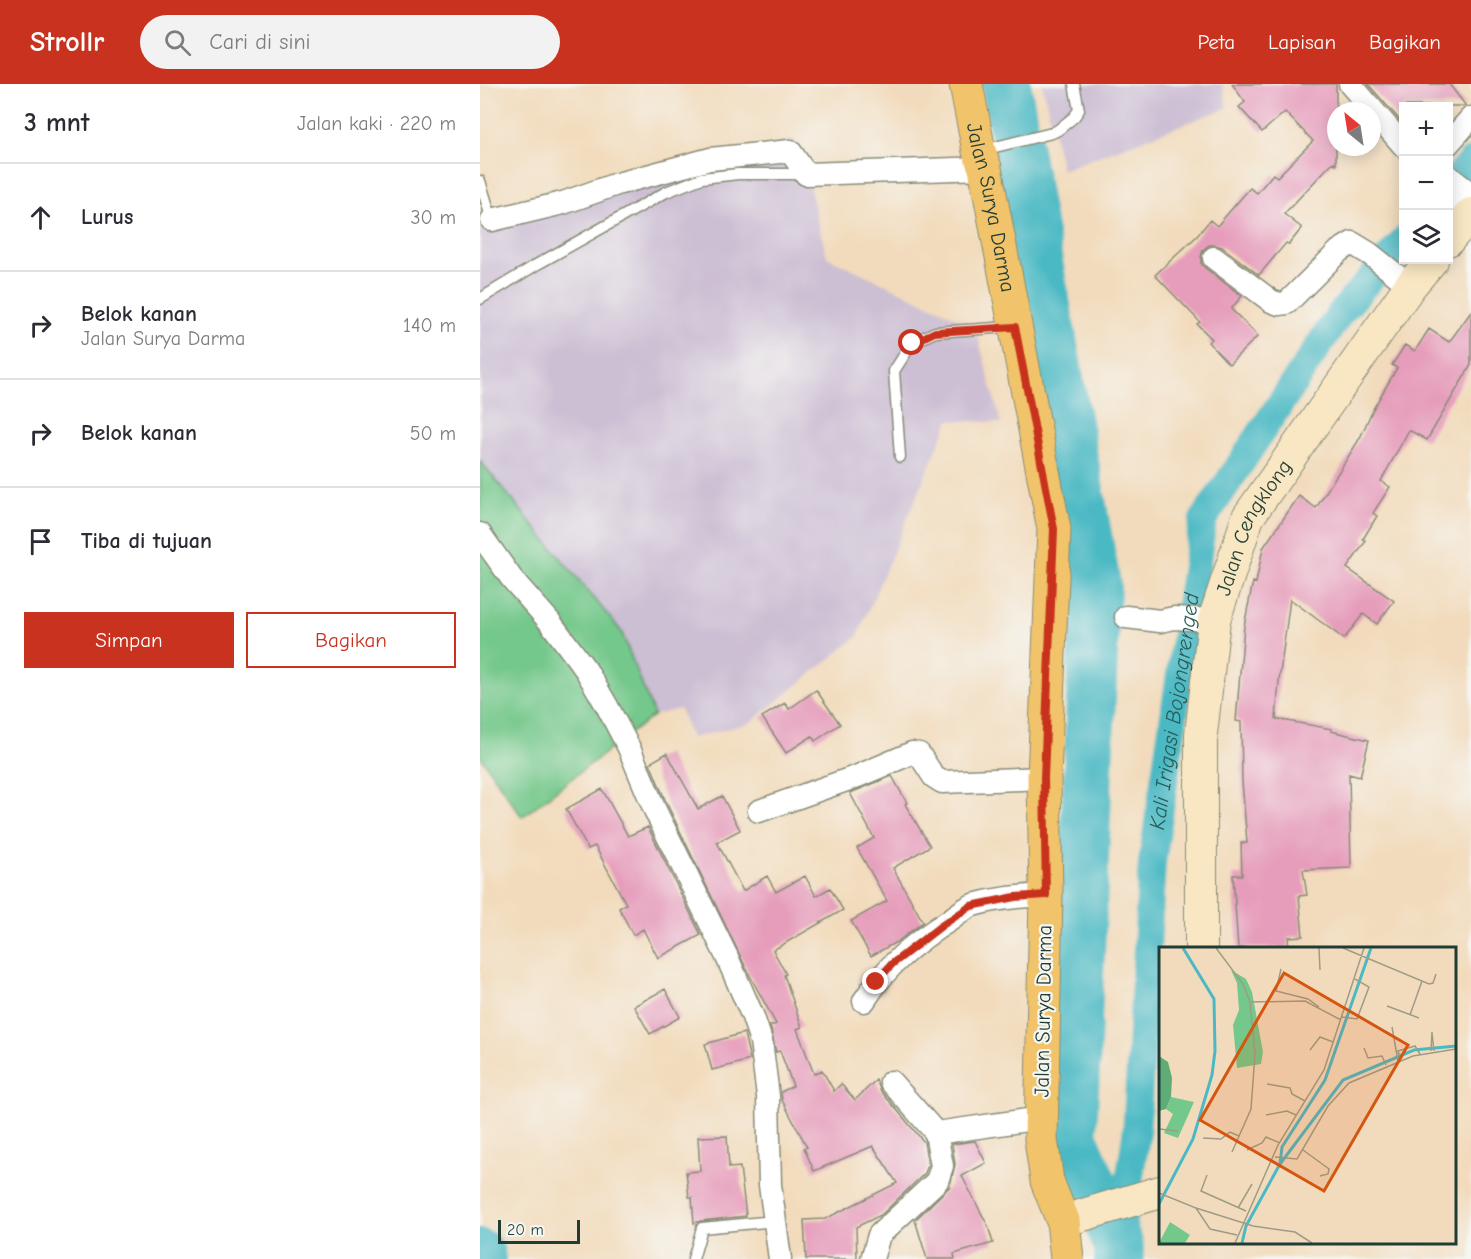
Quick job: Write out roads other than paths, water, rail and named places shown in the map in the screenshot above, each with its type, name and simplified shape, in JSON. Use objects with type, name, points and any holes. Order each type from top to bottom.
[{"type":"main road","name":"Jalan Surya Darma","points":[[966,84],[986,156],[1015,327],[1054,529],[1044,778],[1046,895],[1041,1139],[1047,1181],[1075,1218],[1067,1259]]},
{"type":"main road","name":"Jalan Cengklong","points":[[1201,947],[1201,734],[1208,620],[1248,517],[1404,281],[1427,264]]},
{"type":"main road","points":[[1075,1218],[1157,1194]]},
{"type":"street","points":[[1350,84],[1399,140]]},
{"type":"street","points":[[1453,139],[1471,118]]},
{"type":"street","points":[[492,220],[563,203],[617,184],[710,159],[790,152],[806,174],[986,156]]},
{"type":"street","points":[[1453,186],[1462,210]]},
{"type":"street","points":[[1215,258],[1271,301],[1280,304],[1287,303],[1346,245],[1352,243],[1404,281]]},
{"type":"street","points":[[480,534],[512,579],[550,622],[586,670],[607,706],[629,748],[667,837],[727,957],[753,1017],[760,1041],[768,1096],[770,1185],[780,1259]]},
{"type":"street","points":[[1126,617],[1160,621],[1174,618],[1208,620]]},
{"type":"street","points":[[759,812],[858,777],[912,753],[919,754],[934,777],[942,782],[1044,778]]},
{"type":"street","points":[[864,1001],[876,982],[892,964],[971,906],[1015,897],[1046,895]]},
{"type":"street","points":[[872,1259],[879,1235],[937,1182],[942,1167],[936,1133],[891,1082]]},
{"type":"street","points":[[936,1133],[1041,1118]]},
{"type":"lane","points":[[986,156],[1052,133],[1074,117],[1079,110],[1074,84]]},
{"type":"lane","points":[[480,299],[666,192],[702,178],[738,174],[806,174]]},
{"type":"lane","points":[[480,181],[492,220]]},
{"type":"lane","points":[[900,457],[894,371],[912,343],[935,332],[1015,327]]},
{"type":"lane","points":[[693,1259],[702,1228],[775,1221]]},
{"type":"waterway","points":[[1006,84],[1096,585],[1072,1136],[1119,1246],[1119,1259]]},
{"type":"waterway","name":"Kali Irigasi Bojongrenged","points":[[1453,182],[1471,161]]},
{"type":"waterway","name":"Kali Irigasi Bojongrenged","points":[[1119,1246],[1136,1136],[1152,863],[1203,520],[1339,315],[1399,246]]},
{"type":"waterway","points":[[480,1254],[481,1259]]}]
